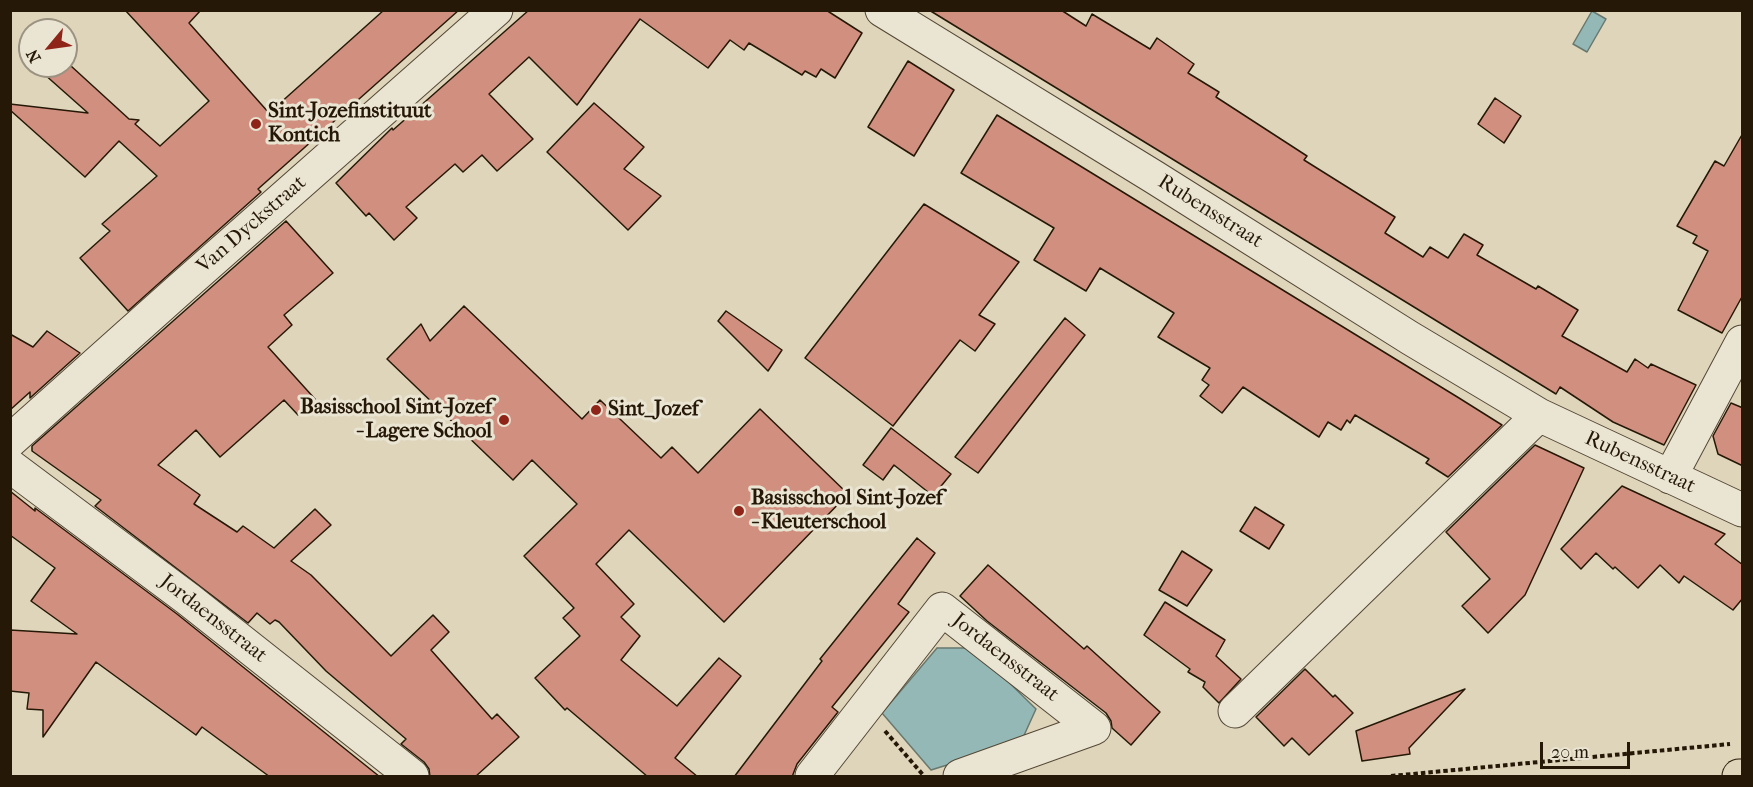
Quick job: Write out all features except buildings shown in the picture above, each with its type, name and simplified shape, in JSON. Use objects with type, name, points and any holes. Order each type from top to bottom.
[{"type":"street","name":"Van Dyckstraat","points":[[10,441],[496,10]]},
{"type":"street","name":"Rubensstraat","points":[[882,10],[1539,415],[1743,510]]},
{"type":"street","points":[[1670,477],[1743,342]]},
{"type":"street","points":[[1235,711],[1539,415]]},
{"type":"street","name":"Jordaensstraat","points":[[10,466],[188,599],[412,777]]},
{"type":"street","name":"Jordaensstraat","points":[[812,777],[942,609],[1094,728],[960,777]]},
{"type":"path","points":[[865,708],[924,777]]},
{"type":"path","points":[[1391,777],[1731,744]]},
{"type":"water","points":[[1592,11],[1606,19],[1587,52],[1573,44]]},
{"type":"water","points":[[937,648],[974,648],[1036,709],[1021,742],[931,770],[882,713]]},
{"type":"place","name":"Sint-Jozefinstituut Kontich","points":[[256,124]]},
{"type":"place","name":"Sint_Jozef","points":[[596,410]]},
{"type":"place","name":"Basisschool Sint-Jozef - Lagere School","points":[[504,420]]},
{"type":"place","name":"Basisschool Sint-Jozef - Kleuterschool","points":[[739,511]]}]
